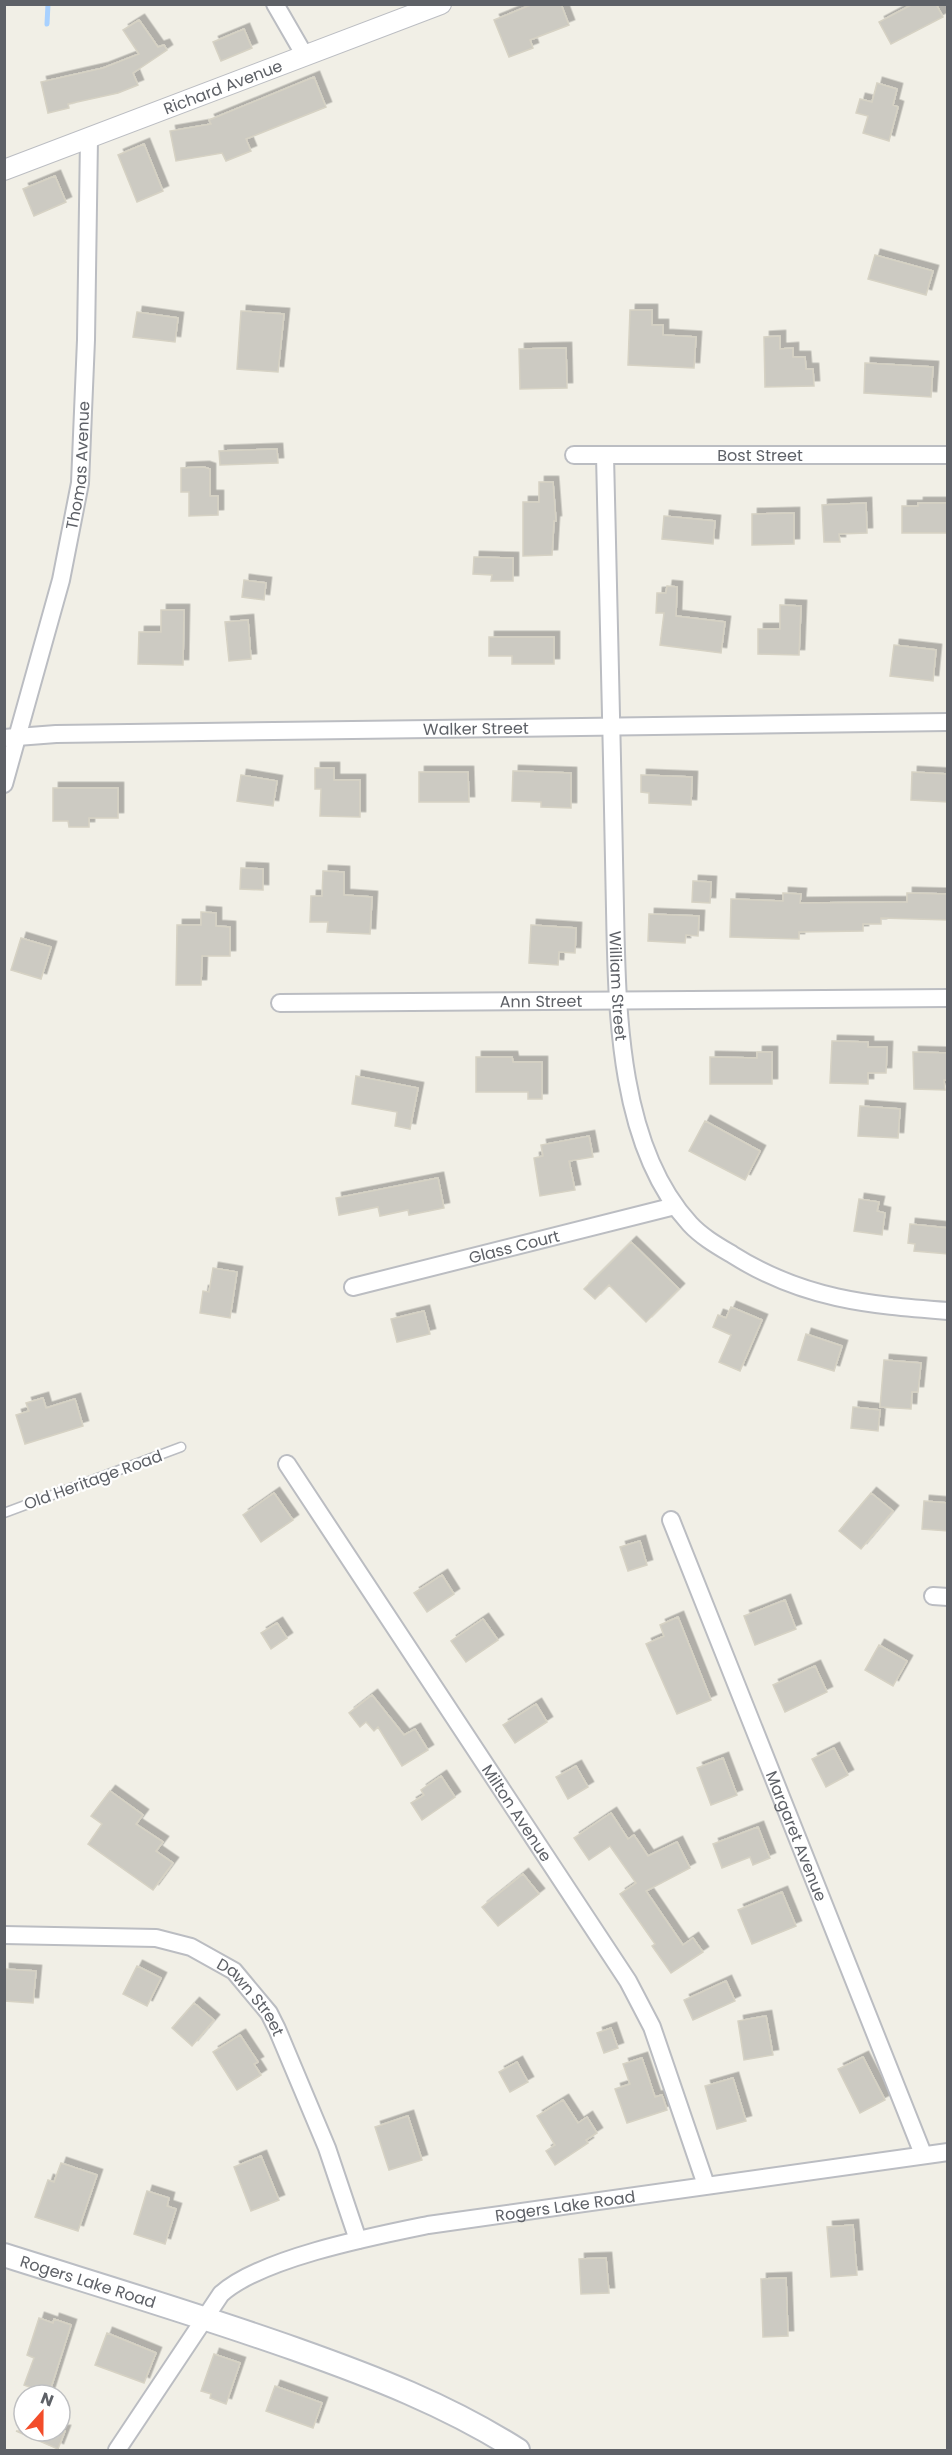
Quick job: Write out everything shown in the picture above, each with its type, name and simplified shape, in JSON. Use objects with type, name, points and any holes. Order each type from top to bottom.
[{"type":"main road","name":"Rogers Lake Road","points":[[4,2255],[206,2317],[385,2380],[482,2427],[518,2451]]},
{"type":"street","points":[[275,4],[305,56]]},
{"type":"street","name":"Richard Avenue","points":[[4,170],[441,4]]},
{"type":"street","name":"Thomas Avenue","points":[[4,784],[11,738],[61,580],[80,483],[89,138]]},
{"type":"street","name":"William Street","points":[[605,454],[617,1001],[631,1095],[641,1139],[663,1188],[675,1206],[693,1227],[749,1266],[801,1289],[874,1305],[948,1311]]},
{"type":"street","name":"Bost Street","points":[[574,455],[948,455]]},
{"type":"street","name":"Walker Street","points":[[11,738],[56,734],[948,722]]},
{"type":"street","name":"Ann Street","points":[[280,1004],[948,998]]},
{"type":"street","name":"Glass Court","points":[[353,1287],[675,1206]]},
{"type":"street","name":"Milton Avenue","points":[[287,1464],[628,1981],[652,2027],[706,2185]]},
{"type":"street","name":"Margaret Avenue","points":[[671,1520],[923,2154]]},
{"type":"street","name":"Dawn Street","points":[[4,1935],[156,1938],[191,1947],[234,1971],[269,2013],[277,2029],[327,2148],[358,2240]]},
{"type":"street","name":"Rogers Lake Road","points":[[206,2317],[221,2294],[234,2282],[284,2262],[358,2240],[428,2224],[948,2151]]},
{"type":"street","points":[[117,2451],[206,2317]]},
{"type":"lane","name":"Old Heritage Road","points":[[4,1513],[181,1447]]},
{"type":"building","points":[[533,4],[561,4],[569,25],[530,40],[533,48],[509,57],[494,20]]},
{"type":"building","points":[[913,4],[936,4],[943,17],[891,44],[879,22]]},
{"type":"building","points":[[139,20],[158,47],[164,45],[167,50],[133,73],[138,85],[118,93],[68,104],[69,108],[48,113],[41,82],[103,68],[139,54],[123,30]]},
{"type":"building","points":[[244,29],[252,48],[221,61],[213,42]]},
{"type":"building","points":[[314,77],[326,107],[246,139],[251,151],[226,161],[222,153],[176,161],[170,131],[211,124],[209,120]]},
{"type":"building","points":[[877,83],[897,89],[893,105],[898,107],[889,141],[863,133],[868,116],[856,113],[860,99],[872,102]]},
{"type":"building","points":[[144,144],[163,191],[137,202],[118,155]]},
{"type":"building","points":[[55,176],[66,202],[34,216],[23,189]]},
{"type":"building","points":[[875,255],[933,271],[926,295],[868,279]]},
{"type":"building","points":[[630,310],[652,310],[652,325],[663,325],[663,335],[696,337],[694,368],[628,365]]},
{"type":"building","points":[[241,311],[284,314],[278,372],[237,369]]},
{"type":"building","points":[[137,312],[178,318],[175,342],[133,337]]},
{"type":"building","points":[[780,336],[780,349],[793,348],[793,357],[805,357],[806,369],[813,369],[814,386],[765,387],[764,337]]},
{"type":"building","points":[[566,348],[567,388],[520,389],[519,349]]},
{"type":"building","points":[[865,363],[933,367],[931,397],[864,393]]},
{"type":"building","points":[[277,449],[278,463],[220,465],[219,451]]},
{"type":"building","points":[[181,468],[210,469],[210,496],[218,496],[218,515],[189,516],[189,492],[181,492]]},
{"type":"building","points":[[539,482],[553,482],[556,521],[554,521],[552,555],[523,556],[523,502],[539,502]]},
{"type":"building","points":[[866,503],[867,533],[839,534],[840,542],[824,542],[822,505]]},
{"type":"building","points":[[918,503],[948,503],[948,533],[902,533],[902,506],[918,506]]},
{"type":"building","points":[[794,513],[794,544],[752,545],[752,514]]},
{"type":"building","points":[[664,516],[715,521],[713,544],[662,539]]},
{"type":"building","points":[[474,557],[513,558],[513,581],[491,581],[492,575],[473,574]]},
{"type":"building","points":[[244,580],[266,583],[264,600],[242,597]]},
{"type":"building","points":[[667,586],[677,587],[676,616],[725,622],[721,653],[660,645],[664,613],[656,613],[657,593],[666,593]]},
{"type":"building","points":[[780,605],[801,606],[799,655],[758,654],[758,629],[780,629]]},
{"type":"building","points":[[161,610],[184,610],[183,665],[138,664],[139,632],[161,632]]},
{"type":"building","points":[[248,620],[251,659],[229,661],[225,622]]},
{"type":"building","points":[[489,637],[554,637],[554,664],[512,664],[512,656],[489,656]]},
{"type":"building","points":[[894,645],[936,650],[933,681],[890,676]]},
{"type":"building","points":[[315,768],[334,768],[334,780],[360,780],[360,817],[320,816],[321,789],[315,789]]},
{"type":"building","points":[[513,771],[571,773],[571,808],[541,807],[541,802],[512,801]]},
{"type":"building","points":[[419,772],[468,772],[469,802],[419,802]]},
{"type":"building","points":[[912,772],[948,774],[948,802],[911,800]]},
{"type":"building","points":[[241,775],[277,781],[273,806],[237,801]]},
{"type":"building","points":[[641,775],[692,777],[691,805],[649,803],[649,793],[641,792]]},
{"type":"building","points":[[53,788],[118,788],[118,818],[89,818],[89,827],[69,827],[68,821],[53,821]]},
{"type":"building","points":[[241,868],[263,869],[263,890],[240,889]]},
{"type":"building","points":[[323,871],[344,872],[344,895],[372,897],[370,934],[327,932],[328,922],[310,922],[311,896],[322,896]]},
{"type":"building","points":[[693,881],[711,882],[710,903],[692,902]]},
{"type":"building","points":[[783,893],[801,894],[800,903],[907,902],[907,893],[948,894],[948,920],[881,918],[881,924],[863,924],[863,931],[799,932],[799,939],[730,937],[731,899],[783,901]]},
{"type":"building","points":[[201,912],[216,913],[216,926],[230,927],[230,956],[202,956],[201,985],[176,985],[177,925],[201,925]]},
{"type":"building","points":[[649,914],[699,916],[698,936],[686,935],[685,943],[648,941]]},
{"type":"building","points":[[531,925],[576,928],[575,953],[559,952],[558,965],[529,963]]},
{"type":"building","points":[[21,938],[51,947],[41,979],[11,970]]},
{"type":"building","points":[[832,1041],[868,1042],[868,1047],[887,1047],[886,1073],[868,1073],[868,1084],[830,1083]]},
{"type":"building","points":[[757,1052],[772,1052],[772,1084],[710,1084],[710,1057],[757,1058]]},
{"type":"building","points":[[913,1052],[948,1053],[948,1080],[944,1080],[945,1090],[914,1089]]},
{"type":"building","points":[[476,1057],[512,1057],[513,1062],[542,1062],[542,1099],[528,1099],[528,1092],[476,1092]]},
{"type":"building","points":[[356,1076],[418,1088],[410,1129],[395,1126],[397,1112],[352,1104]]},
{"type":"building","points":[[860,1106],[900,1109],[898,1138],[858,1136]]},
{"type":"building","points":[[705,1121],[760,1151],[745,1180],[689,1151]]},
{"type":"building","points":[[589,1136],[593,1157],[569,1161],[575,1190],[540,1196],[534,1158],[543,1156],[541,1145]]},
{"type":"building","points":[[438,1178],[444,1208],[409,1215],[408,1210],[380,1216],[378,1207],[339,1215],[336,1198]]},
{"type":"building","points":[[859,1199],[879,1202],[877,1211],[885,1213],[882,1235],[854,1231]]},
{"type":"building","points":[[910,1224],[948,1228],[948,1254],[914,1251],[915,1244],[908,1243]]},
{"type":"building","points":[[631,1242],[679,1289],[646,1322],[609,1285],[595,1299],[584,1289]]},
{"type":"building","points":[[213,1268],[237,1272],[230,1318],[200,1313],[203,1291],[209,1292]]},
{"type":"building","points":[[731,1307],[762,1320],[740,1371],[719,1362],[731,1335],[713,1327],[718,1315],[726,1318]]},
{"type":"building","points":[[424,1311],[430,1334],[397,1342],[391,1319]]},
{"type":"building","points":[[806,1334],[842,1346],[834,1371],[798,1360]]},
{"type":"building","points":[[884,1360],[921,1363],[918,1392],[912,1392],[911,1409],[880,1407]]},
{"type":"building","points":[[43,1398],[46,1408],[75,1399],[83,1426],[25,1444],[16,1415],[29,1411],[26,1403]]},
{"type":"building","points":[[853,1407],[880,1410],[878,1431],[851,1428]]},
{"type":"building","points":[[274,1493],[293,1520],[261,1542],[243,1515]]},
{"type":"building","points":[[871,1493],[893,1511],[861,1549],[839,1531]]},
{"type":"building","points":[[924,1501],[948,1503],[948,1531],[922,1529]]},
{"type":"building","points":[[640,1541],[647,1565],[628,1571],[620,1547]]},
{"type":"building","points":[[442,1575],[454,1594],[427,1612],[414,1593]]},
{"type":"building","points":[[785,1600],[796,1629],[755,1645],[744,1616]]},
{"type":"building","points":[[678,1617],[711,1700],[677,1714],[646,1644],[664,1636],[660,1625]]},
{"type":"building","points":[[483,1619],[498,1640],[466,1662],[451,1641]]},
{"type":"building","points":[[277,1623],[287,1638],[271,1649],[261,1633]]},
{"type":"building","points":[[879,1645],[907,1661],[893,1686],[865,1670]]},
{"type":"building","points":[[815,1666],[827,1692],[785,1712],[773,1685]]},
{"type":"building","points":[[372,1695],[404,1735],[415,1729],[428,1750],[402,1766],[378,1727],[374,1731],[366,1722],[360,1727],[349,1713]]},
{"type":"building","points":[[536,1704],[547,1722],[515,1743],[503,1725]]},
{"type":"building","points":[[834,1748],[848,1775],[826,1787],[812,1759]]},
{"type":"building","points":[[723,1758],[737,1795],[711,1805],[697,1768]]},
{"type":"building","points":[[576,1766],[588,1787],[568,1799],[556,1777]]},
{"type":"building","points":[[441,1776],[455,1797],[422,1820],[411,1803],[424,1795],[421,1790]]},
{"type":"building","points":[[110,1791],[143,1815],[136,1824],[163,1842],[156,1851],[173,1863],[153,1890],[88,1844],[102,1824],[91,1816]]},
{"type":"building","points":[[611,1813],[628,1839],[634,1835],[648,1856],[677,1842],[690,1868],[646,1891],[683,1945],[693,1938],[703,1952],[671,1973],[652,1946],[655,1944],[620,1894],[636,1883],[610,1846],[589,1860],[574,1838]]},
{"type":"building","points":[[758,1827],[770,1858],[753,1865],[750,1857],[722,1868],[713,1844]]},
{"type":"building","points":[[523,1874],[539,1894],[498,1926],[482,1907]]},
{"type":"building","points":[[782,1892],[796,1926],[752,1944],[738,1910]]},
{"type":"building","points":[[137,1966],[161,1978],[147,2006],[123,1994]]},
{"type":"building","points":[[4,1969],[36,1971],[33,2003],[4,2001]]},
{"type":"building","points":[[726,1981],[735,2001],[693,2020],[684,2000]]},
{"type":"building","points":[[194,2003],[214,2020],[192,2046],[172,2028]]},
{"type":"building","points":[[766,2016],[773,2055],[744,2060],[738,2021]]},
{"type":"building","points":[[611,2028],[618,2048],[604,2053],[597,2033]]},
{"type":"building","points":[[240,2035],[258,2062],[254,2064],[261,2075],[237,2090],[213,2052]]},
{"type":"building","points":[[863,2057],[885,2100],[860,2113],[838,2069]]},
{"type":"building","points":[[642,2058],[655,2097],[662,2095],[667,2110],[627,2123],[615,2089],[630,2084],[623,2064]]},
{"type":"building","points":[[517,2062],[528,2082],[510,2092],[499,2072]]},
{"type":"building","points":[[733,2078],[746,2121],[717,2129],[705,2086]]},
{"type":"building","points":[[563,2100],[578,2123],[587,2117],[597,2133],[586,2140],[588,2143],[555,2165],[546,2151],[555,2145],[537,2116]]},
{"type":"building","points":[[408,2116],[422,2160],[389,2170],[375,2127]]},
{"type":"building","points":[[261,2156],[279,2200],[251,2211],[234,2167]]},
{"type":"building","points":[[61,2163],[97,2175],[78,2231],[35,2217],[48,2180],[54,2182]]},
{"type":"building","points":[[147,2191],[169,2198],[167,2206],[176,2209],[165,2244],[134,2234]]},
{"type":"building","points":[[853,2225],[857,2275],[831,2277],[827,2227]]},
{"type":"building","points":[[606,2258],[609,2293],[581,2294],[579,2259]]},
{"type":"building","points":[[786,2278],[788,2336],[763,2337],[761,2279]]},
{"type":"building","points":[[39,2318],[53,2323],[54,2319],[71,2325],[53,2383],[25,2383],[34,2358],[27,2355]]},
{"type":"building","points":[[107,2333],[156,2353],[144,2383],[95,2365]]},
{"type":"building","points":[[214,2354],[240,2363],[226,2404],[210,2398],[211,2394],[201,2391]]},
{"type":"building","points":[[275,2386],[322,2403],[313,2428],[266,2411]]},
{"type":"building","points":[[44,2443],[60,2443],[58,2449]]},
{"type":"waterway","points":[[47,24],[48,4]]}]
